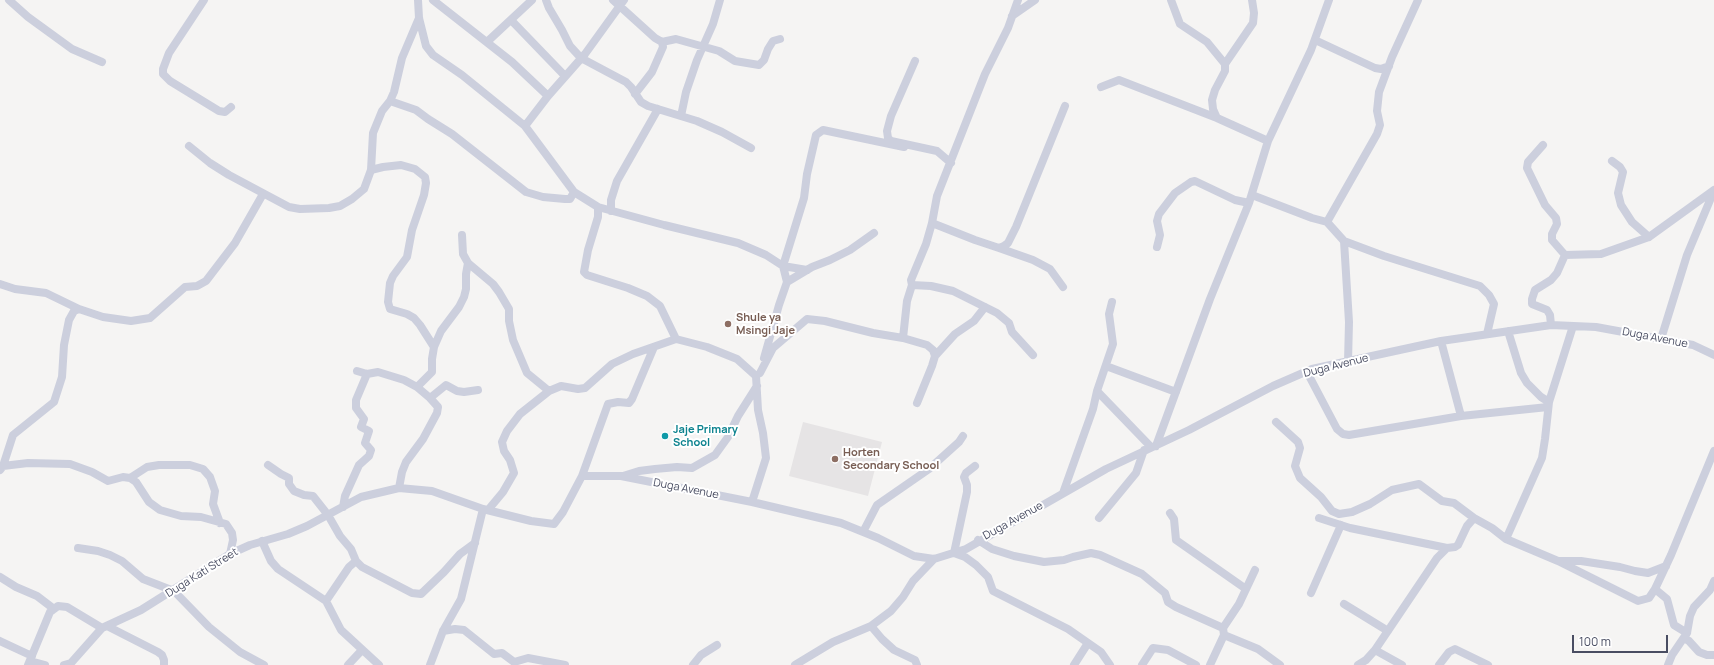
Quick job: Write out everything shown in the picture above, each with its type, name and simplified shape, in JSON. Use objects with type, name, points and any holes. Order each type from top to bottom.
[{"type":"street","points":[[9,0],[28,17],[72,48],[102,62]]},
{"type":"street","points":[[204,0],[169,53],[163,69],[163,74],[170,81],[219,111],[225,112],[231,107]]},
{"type":"street","points":[[418,0],[419,18],[426,46],[433,55],[462,75],[525,126],[574,192],[598,207],[738,243],[766,255],[783,266],[807,270]]},
{"type":"street","points":[[432,0],[488,42],[548,96]]},
{"type":"street","points":[[488,42],[532,0]]},
{"type":"street","points":[[546,0],[548,8],[570,46],[581,58],[626,82],[641,102],[658,110],[681,116],[722,132],[751,148]]},
{"type":"street","points":[[613,0],[622,3],[655,38],[662,42],[676,39],[719,51],[735,61],[759,65],[764,60],[773,41],[780,39]]},
{"type":"street","points":[[681,116],[686,92],[702,46],[713,24],[720,0]]},
{"type":"street","points":[[903,338],[907,301],[912,285],[911,280],[926,244],[937,196],[985,74],[1018,0]]},
{"type":"street","points":[[1012,16],[1036,0]]},
{"type":"street","points":[[1171,0],[1180,24],[1207,42],[1225,64]]},
{"type":"street","points":[[1217,118],[1213,109],[1212,100],[1215,90],[1225,71],[1225,64],[1253,23],[1254,13],[1252,0]]},
{"type":"street","points":[[1099,518],[1136,473],[1150,448],[1176,392],[1210,300],[1251,199],[1268,141],[1315,40],[1328,0]]},
{"type":"street","points":[[1327,222],[1377,134],[1380,125],[1377,111],[1379,92],[1388,66],[1418,0]]},
{"type":"street","points":[[525,126],[548,96],[581,58],[622,3]]},
{"type":"street","points":[[189,146],[210,163],[288,207],[329,208],[340,206],[352,199],[364,189],[371,170],[373,133],[382,111],[390,101],[394,92],[402,58],[419,18]]},
{"type":"street","points":[[511,20],[565,76]]},
{"type":"street","points":[[1315,40],[1375,68],[1381,69],[1388,66]]},
{"type":"street","points":[[635,94],[652,72],[663,47],[662,42]]},
{"type":"street","points":[[915,61],[891,116],[887,131],[888,138],[891,141],[937,152],[951,163]]},
{"type":"street","points":[[1101,87],[1119,80],[1217,118],[1268,141]]},
{"type":"street","points":[[390,101],[416,110],[452,134],[526,192],[543,197],[565,199],[570,199],[574,192]]},
{"type":"street","points":[[999,248],[1008,243],[1016,227],[1064,106]]},
{"type":"street","points":[[611,210],[611,200],[617,182],[658,110]]},
{"type":"street","points":[[752,502],[766,458],[758,410],[758,374],[787,282],[783,266],[804,198],[807,174],[816,135],[823,130],[904,147]]},
{"type":"street","points":[[1543,145],[1528,162],[1527,168],[1545,205],[1556,218],[1557,224],[1552,234],[1552,240],[1565,256]]},
{"type":"street","points":[[1612,161],[1620,167],[1623,172],[1618,194],[1622,205],[1632,222],[1649,237]]},
{"type":"street","points":[[371,170],[401,165],[416,169],[425,177],[426,183],[424,195],[412,230],[406,257],[390,283],[388,302],[390,309],[407,314],[414,318],[434,347]]},
{"type":"street","points":[[1157,247],[1160,235],[1157,221],[1159,214],[1176,193],[1191,182],[1195,181],[1235,200],[1251,199],[1327,222],[1344,241],[1384,256],[1480,286],[1489,295],[1494,304],[1487,334]]},
{"type":"street","points":[[1565,256],[1601,254],[1649,237],[1714,190],[1708,200],[1702,222],[1687,255],[1661,339]]},
{"type":"street","points":[[0,284],[16,289],[46,293],[79,309],[104,317],[131,321],[150,318],[185,287],[197,286],[206,281],[235,243],[263,194]]},
{"type":"street","points":[[598,207],[598,216],[588,250],[584,272],[588,275],[647,296],[660,306],[676,339]]},
{"type":"street","points":[[932,222],[975,240],[1033,260],[1050,269],[1063,287]]},
{"type":"street","points":[[787,282],[807,270],[850,250],[874,233]]},
{"type":"street","points":[[462,235],[463,254],[468,263],[493,284],[509,309],[509,321],[513,340],[527,373],[549,391]]},
{"type":"street","points":[[1344,241],[1349,322],[1348,362]]},
{"type":"street","points":[[1551,325],[1550,315],[1547,310],[1532,304],[1532,299],[1535,290],[1551,280],[1557,273],[1565,256]]},
{"type":"street","points":[[417,386],[432,372],[434,347],[441,331],[464,298],[468,263]]},
{"type":"street","points":[[912,285],[931,286],[953,292],[997,313],[1009,322],[1012,332],[1033,356]]},
{"type":"street","points":[[1063,494],[1093,409],[1097,391],[1113,344],[1109,314],[1112,302]]},
{"type":"street","points":[[917,403],[935,356],[956,334],[974,321],[986,307]]},
{"type":"street","points":[[79,309],[74,311],[69,320],[64,345],[62,377],[54,402],[13,435],[2,468],[28,463],[70,464],[92,472],[108,481],[123,477],[130,478],[136,482],[149,502],[160,510],[181,516],[201,517],[226,524],[232,533],[233,540],[230,554]]},
{"type":"street","points":[[758,374],[773,348],[806,319],[824,321],[873,333],[903,338],[927,345],[933,350],[935,356]]},
{"type":"street","name":"Duga Avenue","points":[[582,476],[621,476],[752,502],[840,523],[914,556],[934,559],[966,549],[978,540],[1106,469],[1273,386],[1307,372],[1441,341],[1508,330],[1551,325],[1596,327],[1693,345],[1714,355]]},
{"type":"street","points":[[1506,539],[1542,458],[1549,404],[1573,326]]},
{"type":"street","points":[[1508,330],[1521,373],[1528,383],[1549,404]]},
{"type":"street","points":[[430,665],[443,631],[461,600],[475,543],[486,510],[503,492],[514,473],[510,460],[504,451],[502,442],[507,431],[520,414],[549,391],[560,386],[585,388],[612,364],[633,354],[676,339],[707,347],[737,359],[758,374]]},
{"type":"street","points":[[1441,341],[1461,416]]},
{"type":"street","points":[[486,510],[531,521],[554,524],[563,512],[582,476],[608,404],[618,402],[629,403],[632,400],[654,347]]},
{"type":"street","points":[[1106,366],[1176,392]]},
{"type":"street","points":[[357,371],[367,374],[378,372],[404,380],[417,386],[438,407],[437,413],[423,439],[406,462],[402,472],[399,488]]},
{"type":"street","points":[[1307,372],[1337,429],[1343,434],[1350,435],[1461,416],[1549,404]]},
{"type":"street","points":[[343,507],[345,496],[359,465],[368,456],[371,450],[365,443],[369,431],[361,427],[364,419],[356,408],[356,400],[367,374]]},
{"type":"street","points":[[430,398],[446,384],[457,391],[464,392],[478,390]]},
{"type":"street","points":[[621,476],[639,471],[655,469],[677,467],[692,468],[715,456],[728,437],[738,416],[757,386]]},
{"type":"street","points":[[1097,391],[1150,448]]},
{"type":"street","points":[[1276,422],[1298,442],[1300,448],[1296,466],[1300,478],[1332,511],[1339,514],[1352,512],[1370,504],[1392,490],[1419,484],[1442,501],[1454,503],[1506,539],[1558,561],[1638,601],[1649,598],[1655,589],[1702,483],[1714,451]]},
{"type":"street","points":[[863,532],[877,505],[929,469],[959,442],[963,436]]},
{"type":"street","points":[[130,478],[147,467],[159,465],[190,465],[204,469],[210,476],[216,491],[213,504],[220,523]]},
{"type":"street","points":[[268,465],[289,478],[289,484],[294,491],[304,495],[313,496],[328,515],[340,536],[351,549],[356,561],[362,567],[412,593],[421,594],[460,554],[475,543]]},
{"type":"street","points":[[975,466],[966,473],[964,477],[967,485],[967,492],[954,553],[965,557],[976,565],[988,577],[993,591],[1068,628],[1101,652],[1110,665]]},
{"type":"street","name":"Duga Kati Street","points":[[104,627],[142,610],[230,554],[262,541],[288,534],[361,497],[399,488],[432,491],[486,510]]},
{"type":"street","points":[[1170,512],[1174,519],[1176,540],[1246,589]]},
{"type":"street","points":[[1320,518],[1341,525],[1447,548],[1458,545],[1467,526],[1474,518]]},
{"type":"street","points":[[1310,593],[1341,525]]},
{"type":"street","points":[[978,540],[992,549],[1014,556],[1044,562],[1064,560],[1091,553],[1100,556],[1142,574],[1165,593],[1168,602],[1258,649],[1280,665]]},
{"type":"street","points":[[262,541],[271,561],[278,570],[326,601],[341,630],[379,665]]},
{"type":"street","points":[[78,548],[98,551],[110,555],[122,561],[143,580],[174,591],[209,627],[240,652],[264,665]]},
{"type":"street","points":[[1358,665],[1366,660],[1375,650],[1437,558],[1447,548]]},
{"type":"street","points":[[795,665],[833,642],[871,626],[891,611],[903,597],[913,581],[934,559]]},
{"type":"street","points":[[326,601],[349,567],[356,561]]},
{"type":"street","points":[[1558,561],[1581,561],[1648,573],[1666,566]]},
{"type":"street","points":[[1210,665],[1223,631],[1239,604],[1255,570]]},
{"type":"street","points":[[0,577],[16,587],[37,596],[54,609]]},
{"type":"street","points":[[1668,665],[1672,655],[1685,635],[1692,612],[1710,590],[1714,581]]},
{"type":"street","points":[[1655,589],[1667,600],[1674,625],[1685,635],[1699,652],[1707,655],[1714,655]]},
{"type":"street","points":[[1344,604],[1388,631]]},
{"type":"street","points":[[30,661],[50,612],[58,606],[67,607],[104,627],[158,652],[162,655],[164,665]]},
{"type":"street","points":[[871,626],[894,650],[914,660],[917,665]]},
{"type":"street","points":[[64,665],[71,663],[104,627]]},
{"type":"street","points":[[443,631],[455,629],[464,630],[494,654],[502,653],[514,662],[528,658],[565,665]]},
{"type":"street","points":[[0,640],[30,661],[45,665]]},
{"type":"street","points":[[1074,665],[1088,643]]},
{"type":"street","points":[[693,665],[701,655],[717,645]]},
{"type":"street","points":[[1142,665],[1153,648],[1168,650],[1196,665]]},
{"type":"street","points":[[1439,665],[1449,652],[1455,649],[1488,665]]},
{"type":"street","points":[[348,665],[362,650]]},
{"type":"street","points":[[1375,650],[1402,665]]},
{"type":"shaded area","name":"Horten Secondary School","points":[[803,422],[882,442],[868,496],[789,476]]},
{"type":"place","name":"Shule ya Msingi Jaje","points":[[728,324]]},
{"type":"place","name":"Jaje Primary School","points":[[665,436]]},
{"type":"place","name":"Horten Secondary School","points":[[835,459]]}]
